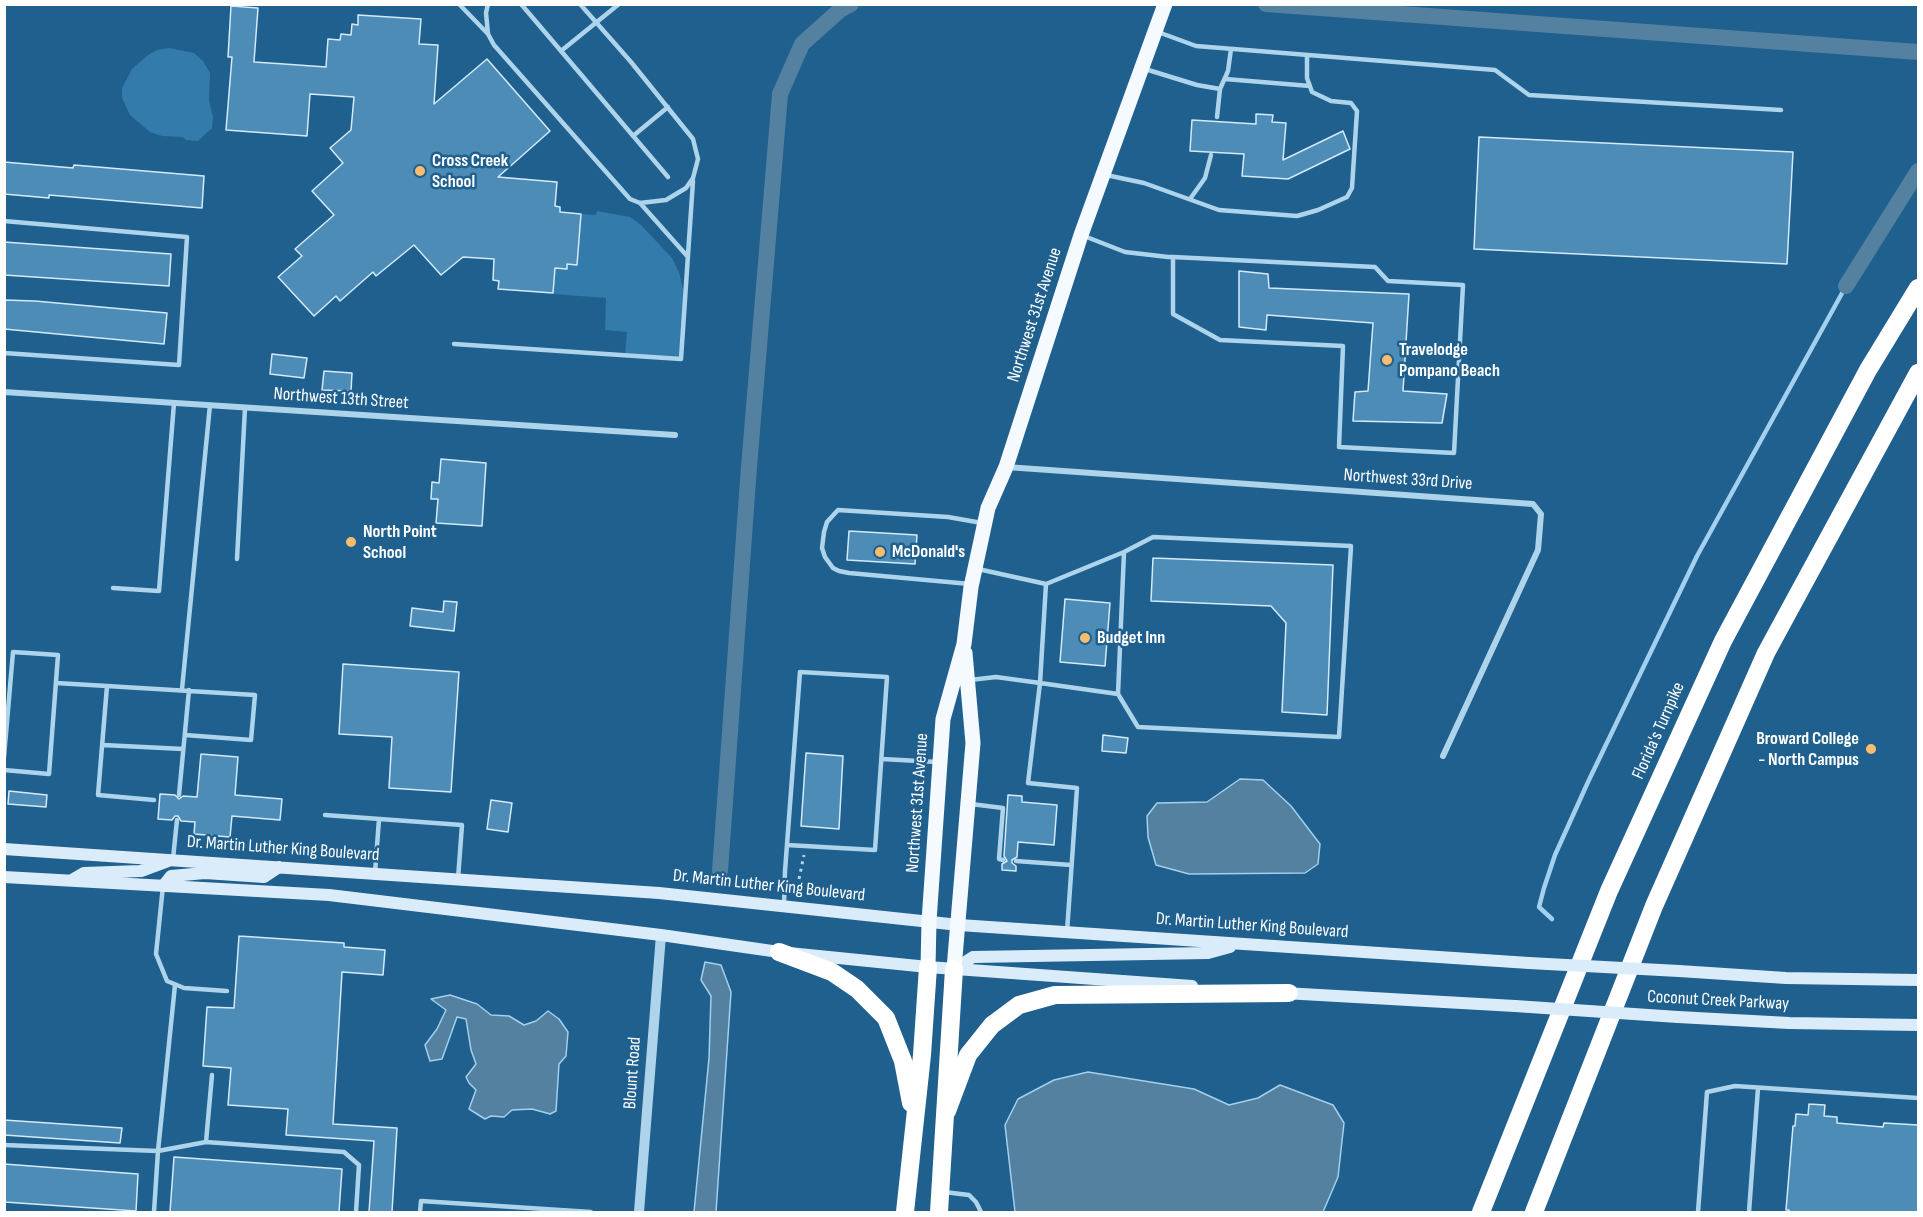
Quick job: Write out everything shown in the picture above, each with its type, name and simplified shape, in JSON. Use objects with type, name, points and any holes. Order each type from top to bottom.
[{"type":"highway","name":"Florida's Turnpike","points":[[1481,1212],[1609,891],[1723,641],[1868,370],[1918,288]]},
{"type":"highway","points":[[1534,1212],[1654,906],[1766,653],[1918,373]]},
{"type":"highway","points":[[779,952],[832,972],[857,988],[886,1018],[903,1061],[915,1124]]},
{"type":"highway","points":[[905,1212],[928,967]]},
{"type":"highway","points":[[939,1212],[954,969]]},
{"type":"highway","points":[[947,1111],[968,1055],[992,1025],[1019,1005],[1055,995],[1289,993]]},
{"type":"main road","name":"Northwest 31st Avenue","points":[[928,967],[943,719],[964,644],[972,584],[984,524],[988,508],[1006,467],[1081,235],[1165,4]]},
{"type":"main road","name":"Northwest 31st Avenue","points":[[954,969],[973,743],[964,644]]},
{"type":"main road","name":"Dr. Martin Luther King Boulevard","points":[[4,849],[659,893],[959,925],[1528,963]]},
{"type":"main road","points":[[71,881],[84,873],[141,871],[173,860]]},
{"type":"main road","points":[[163,886],[171,876],[205,873],[264,877],[279,867]]},
{"type":"main road","points":[[4,877],[329,896],[661,935],[779,952],[928,967],[1289,993]]},
{"type":"main road","points":[[954,969],[973,957],[1208,953],[1242,944]]},
{"type":"main road","name":"Coconut Creek Parkway","points":[[1528,963],[1786,978],[1918,980]]},
{"type":"main road","name":"Coconut Creek Parkway","points":[[1289,993],[1789,1023],[1918,1025]]},
{"type":"street","name":"Northwest 13th Street","points":[[4,392],[675,435]]},
{"type":"street","name":"Northwest 33rd Drive","points":[[1006,467],[1533,504],[1541,514],[1538,550],[1443,756]]},
{"type":"street","name":"Blount Road","points":[[639,1212],[661,935]]},
{"type":"lane","points":[[459,4],[488,34],[494,45],[630,199],[640,203],[688,257]]},
{"type":"lane","points":[[488,4],[486,13],[488,34]]},
{"type":"lane","points":[[521,4],[668,177]]},
{"type":"lane","points":[[454,344],[681,359],[693,178],[698,159],[693,139],[580,4]]},
{"type":"lane","points":[[561,51],[619,4]]},
{"type":"lane","points":[[1156,31],[1196,46],[1495,70],[1528,95],[1781,110]]},
{"type":"lane","points":[[1217,117],[1220,89],[1228,71],[1231,49]]},
{"type":"lane","points":[[1103,174],[1144,183],[1219,210],[1297,216],[1318,210],[1347,197],[1352,188],[1358,111],[1351,103],[1330,101],[1312,92],[1307,78],[1307,55]]},
{"type":"lane","points":[[1142,68],[1197,85],[1220,89]]},
{"type":"lane","points":[[1224,79],[1310,86]]},
{"type":"lane","points":[[633,136],[668,107]]},
{"type":"lane","points":[[1190,199],[1205,178],[1211,155]]},
{"type":"lane","points":[[640,203],[666,200],[686,188],[693,178]]},
{"type":"lane","points":[[4,221],[187,237],[179,365],[4,353]]},
{"type":"lane","points":[[1081,235],[1125,252],[1173,257],[1374,267],[1388,281],[1463,285],[1454,453],[1339,447],[1343,346],[1220,340],[1173,315],[1173,257]]},
{"type":"lane","points":[[113,588],[159,591],[174,403]]},
{"type":"lane","points":[[182,689],[210,405]]},
{"type":"lane","points":[[237,559],[245,408]]},
{"type":"lane","points":[[972,584],[839,571],[833,568],[825,557],[822,548],[824,532],[827,522],[838,510],[948,517],[984,524]]},
{"type":"lane","points":[[975,568],[1046,584],[1124,552],[1153,537],[1351,546],[1339,737],[1138,727],[1119,694],[1124,552]]},
{"type":"lane","points":[[1046,584],[1040,683],[1028,783],[1077,788],[1067,932]]},
{"type":"lane","points":[[4,757],[13,652],[58,655],[49,774],[4,770]]},
{"type":"lane","points":[[784,905],[787,845],[800,672],[887,677],[875,850],[787,845]]},
{"type":"lane","points":[[967,680],[996,677],[1119,694]]},
{"type":"lane","points":[[56,683],[255,695],[251,740],[185,735]]},
{"type":"lane","points":[[107,686],[98,795],[154,800]]},
{"type":"lane","points":[[179,795],[189,690]]},
{"type":"lane","points":[[103,745],[183,749]]},
{"type":"lane","points":[[882,759],[940,762]]},
{"type":"lane","points":[[968,804],[1003,808],[999,859],[1003,860]]},
{"type":"lane","points":[[324,815],[462,825],[458,879]]},
{"type":"lane","points":[[375,873],[379,819]]},
{"type":"lane","points":[[173,860],[177,820]]},
{"type":"lane","points":[[1017,861],[1071,865]]},
{"type":"lane","points":[[163,886],[156,954],[167,981],[184,988],[227,991]]},
{"type":"lane","points":[[153,1212],[175,985]]},
{"type":"lane","points":[[206,1142],[212,1075]]},
{"type":"lane","points":[[1698,1212],[1707,1092],[1735,1086],[1918,1098]]},
{"type":"lane","points":[[1749,1212],[1758,1088]]},
{"type":"lane","points":[[4,1145],[158,1151],[206,1142],[344,1152],[359,1165],[356,1212]]},
{"type":"lane","points":[[941,1192],[969,1195],[981,1212]]},
{"type":"lane","points":[[420,1212],[421,1201],[591,1212]]},
{"type":"path","points":[[799,879],[804,855]]},
{"type":"shaded area","points":[[169,48],[194,53],[203,61],[210,73],[209,101],[213,117],[212,128],[198,141],[150,132],[130,115],[122,98],[122,88],[132,69],[148,55],[157,50]]},
{"type":"shaded area","points":[[597,211],[630,217],[641,225],[672,258],[679,272],[685,298],[681,359],[625,355],[627,332],[605,330],[606,298],[553,294],[555,268],[566,269],[567,264],[577,264],[581,214],[596,215]]},
{"type":"shaded area","points":[[1240,779],[1263,780],[1291,806],[1320,844],[1318,864],[1305,873],[1189,874],[1156,865],[1148,837],[1147,816],[1157,803],[1207,802]]},
{"type":"shaded area","points":[[705,962],[721,965],[731,992],[716,1212],[694,1212],[709,1058],[711,996],[701,980]]},
{"type":"shaded area","points":[[450,995],[477,1004],[491,1015],[509,1016],[524,1025],[536,1021],[548,1011],[559,1019],[568,1032],[566,1056],[559,1064],[556,1111],[550,1114],[532,1109],[512,1110],[504,1117],[491,1116],[485,1119],[469,1109],[476,1090],[466,1077],[476,1064],[471,1050],[466,1019],[457,1017],[442,1059],[430,1061],[425,1045],[437,1029],[446,1010],[431,999]]},
{"type":"shaded area","points":[[1088,1072],[1194,1089],[1229,1105],[1258,1098],[1280,1085],[1333,1105],[1344,1123],[1338,1177],[1323,1212],[1015,1212],[1005,1125],[1018,1099],[1054,1080]]},
{"type":"building","name":"Cross Creek School","points":[[231,6],[258,8],[254,62],[326,67],[328,39],[340,40],[341,34],[351,35],[352,24],[358,25],[358,15],[421,19],[419,44],[438,45],[434,104],[487,59],[550,131],[498,177],[557,182],[555,206],[560,207],[560,212],[581,214],[577,265],[567,264],[567,269],[555,268],[553,293],[498,289],[499,281],[493,280],[494,259],[463,257],[441,275],[414,245],[376,276],[373,272],[340,301],[336,296],[314,316],[278,277],[302,256],[295,249],[334,215],[312,191],[343,163],[330,148],[351,130],[354,97],[310,94],[307,136],[226,130],[232,57],[228,57]]},
{"type":"building","points":[[1256,114],[1273,115],[1272,122],[1286,123],[1283,160],[1343,131],[1350,149],[1288,179],[1242,176],[1244,154],[1190,151],[1192,120],[1256,124]]},
{"type":"building","points":[[1479,137],[1793,152],[1787,264],[1474,249]]},
{"type":"building","points":[[4,162],[73,168],[74,165],[204,176],[202,208],[49,195],[49,198],[4,194]]},
{"type":"building","points":[[4,242],[171,254],[169,286],[4,275]]},
{"type":"building","name":"Travelodge Pompano Beach","points":[[1239,271],[1268,274],[1269,288],[1409,294],[1403,391],[1447,394],[1442,423],[1353,421],[1355,392],[1368,391],[1373,323],[1267,315],[1266,330],[1239,327]]},
{"type":"building","points":[[4,300],[167,313],[164,344],[4,329]]},
{"type":"building","points":[[272,354],[307,358],[304,378],[270,374]]},
{"type":"building","points":[[324,371],[352,373],[351,391],[322,390]]},
{"type":"building","points":[[441,459],[486,463],[482,526],[436,523],[438,499],[431,499],[432,482],[439,483]]},
{"type":"building","points":[[849,531],[917,535],[915,564],[847,560]]},
{"type":"building","points":[[1153,558],[1333,565],[1327,715],[1282,712],[1286,623],[1271,606],[1151,601]]},
{"type":"building","points":[[1065,599],[1110,603],[1105,666],[1060,662]]},
{"type":"building","points":[[444,601],[457,602],[454,631],[410,626],[412,608],[443,612]]},
{"type":"building","points":[[343,664],[459,672],[451,792],[389,788],[392,737],[339,734]]},
{"type":"building","points":[[1103,735],[1128,738],[1126,753],[1102,751]]},
{"type":"building","points":[[806,753],[843,756],[839,829],[801,826]]},
{"type":"building","points":[[201,754],[238,757],[235,795],[282,799],[280,820],[232,816],[230,837],[194,834],[195,822],[181,821],[178,816],[172,820],[158,819],[160,794],[175,795],[179,799],[183,796],[197,797]]},
{"type":"building","points":[[9,791],[47,795],[46,807],[8,804]]},
{"type":"building","points":[[1008,795],[1022,796],[1022,802],[1057,805],[1054,845],[1018,842],[1017,857],[1012,860],[1016,871],[1002,870],[1002,864],[1007,861],[1004,856]]},
{"type":"building","points":[[491,800],[512,803],[508,832],[487,829]]},
{"type":"building","points":[[239,936],[344,943],[344,947],[385,950],[383,975],[342,972],[333,1124],[397,1128],[392,1212],[369,1212],[374,1141],[286,1135],[288,1109],[228,1105],[231,1068],[203,1066],[207,1007],[234,1008]]},
{"type":"building","points":[[1809,1104],[1825,1105],[1824,1116],[1837,1117],[1837,1123],[1883,1127],[1884,1123],[1918,1125],[1918,1212],[1789,1212],[1786,1210],[1793,1126],[1795,1126],[1796,1114],[1808,1115]]},
{"type":"building","points":[[4,1120],[122,1128],[120,1143],[4,1135]]},
{"type":"building","points":[[174,1157],[342,1169],[339,1212],[170,1212]]},
{"type":"building","points":[[4,1164],[138,1174],[136,1211],[4,1202]]},
{"type":"waterway","points":[[720,871],[749,467],[780,94],[802,44],[840,10],[851,4]]},
{"type":"waterway","points":[[1266,4],[1918,52]]},
{"type":"waterway","points":[[1846,286],[1918,171]]},
{"type":"waterway","points":[[1552,919],[1539,907],[1555,855],[1588,782],[1697,556],[1846,286]]},
{"type":"place","name":"Cross Creek School","points":[[420,171]]},
{"type":"place","name":"Travelodge Pompano Beach","points":[[1387,360]]},
{"type":"place","name":"North Point School","points":[[351,542]]},
{"type":"place","name":"McDonald's","points":[[880,552]]},
{"type":"place","name":"Budget Inn","points":[[1085,638]]},
{"type":"place","name":"Broward College - North Campus","points":[[1871,749]]}]
